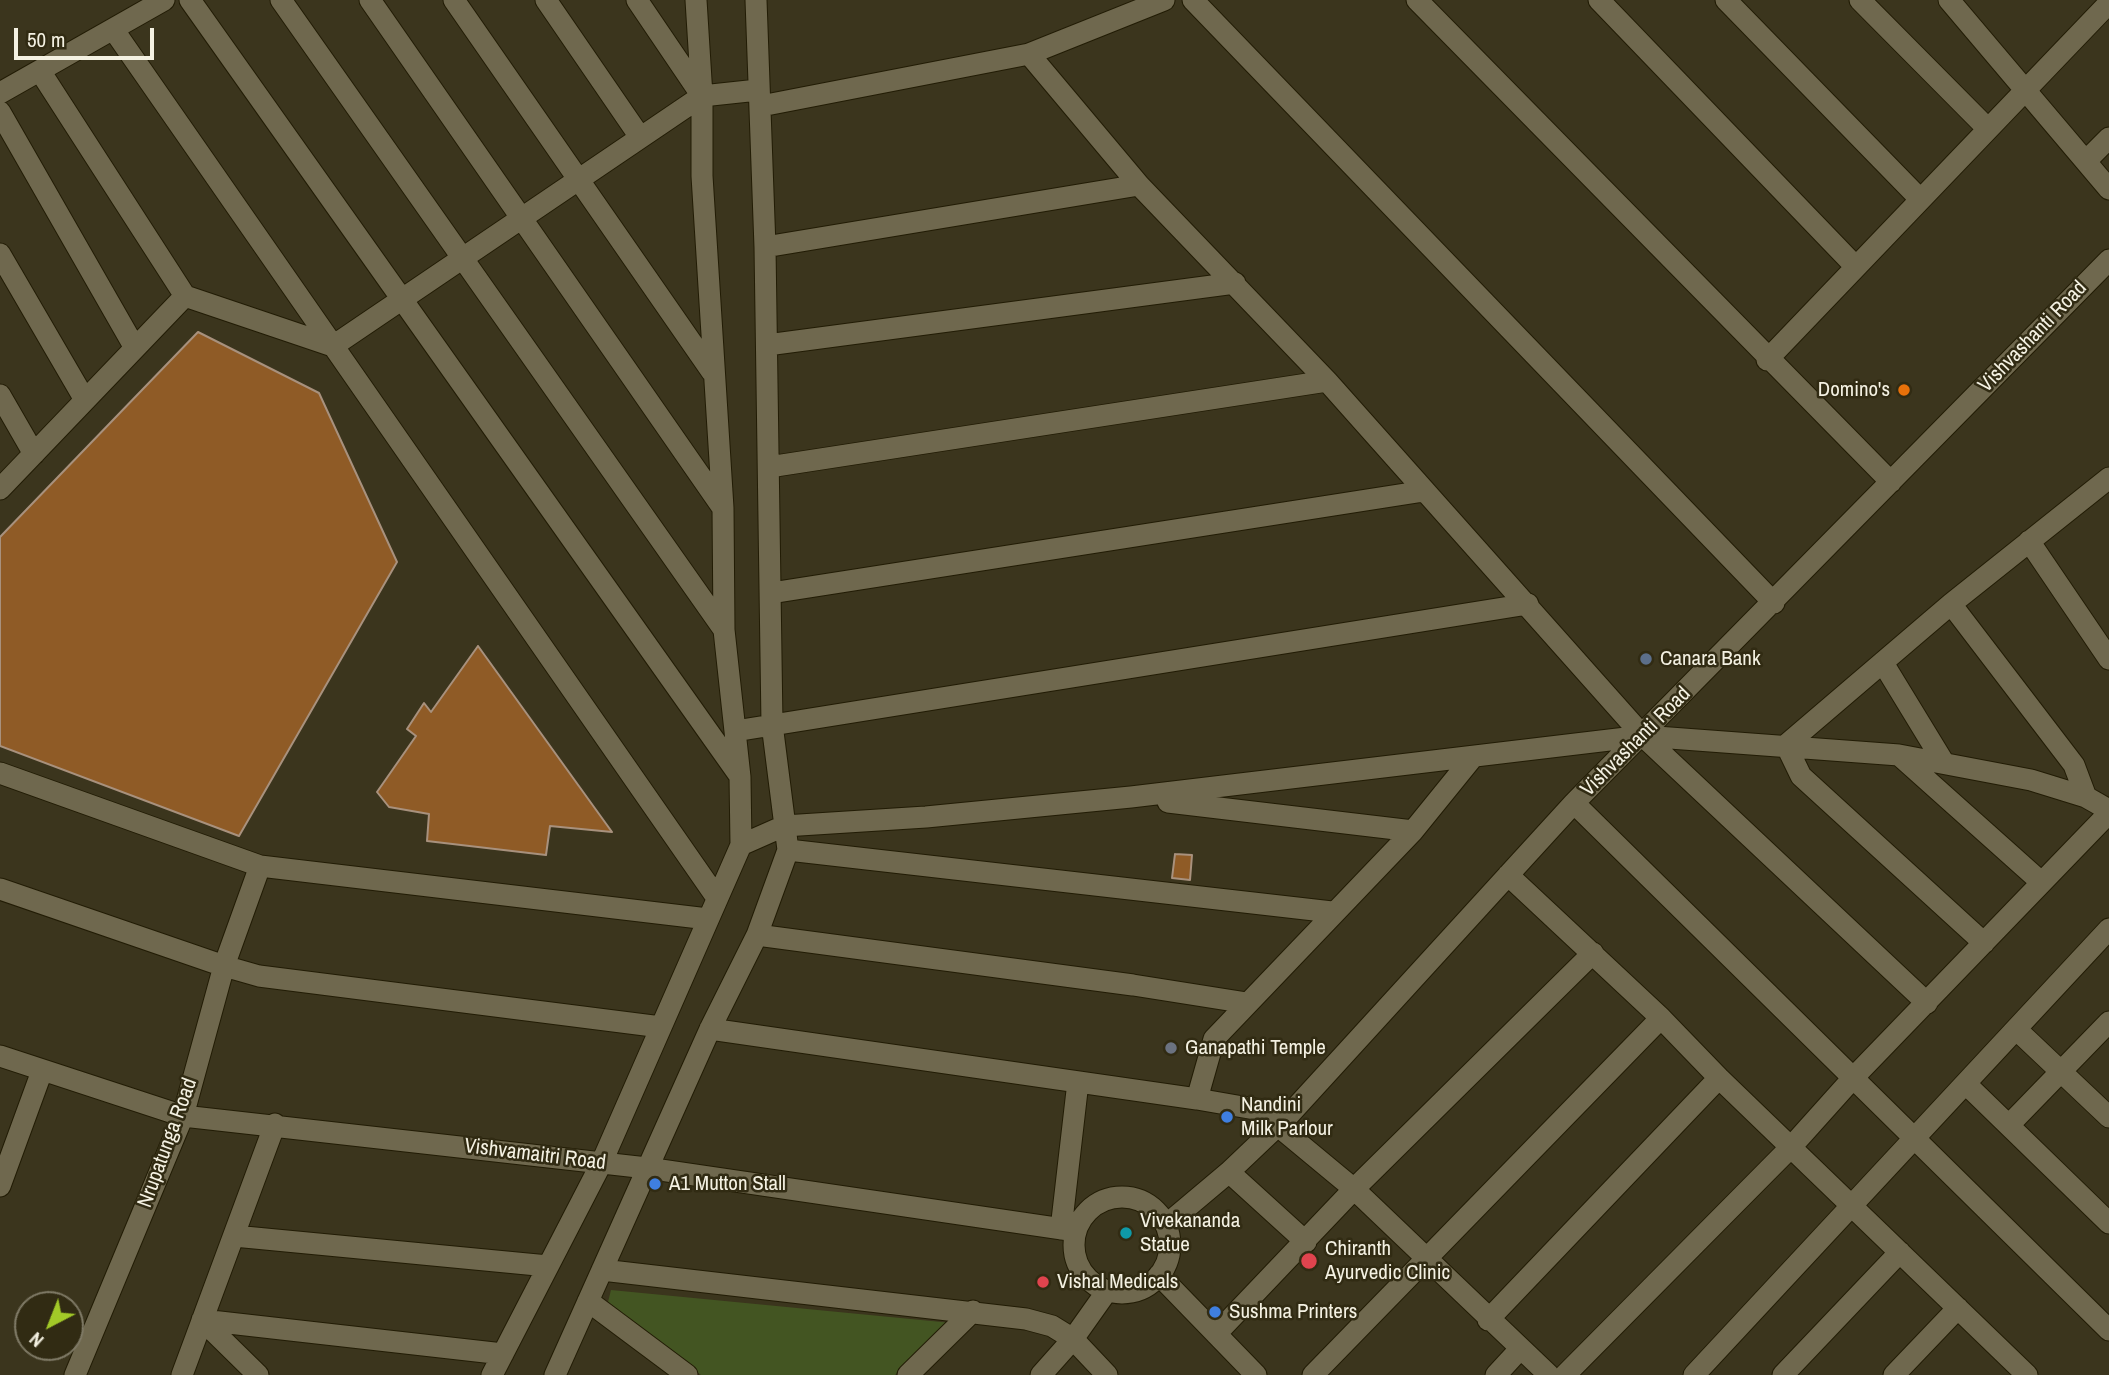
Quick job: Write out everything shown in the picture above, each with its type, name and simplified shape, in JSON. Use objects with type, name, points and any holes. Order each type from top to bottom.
[{"type":"street","points":[[0,93],[164,0]]},
{"type":"street","points":[[190,0],[740,777]]},
{"type":"street","points":[[281,0],[724,630]]},
{"type":"street","points":[[370,0],[723,508]]},
{"type":"street","points":[[454,0],[713,374]]},
{"type":"street","points":[[546,0],[640,137]]},
{"type":"street","points":[[636,0],[702,96]]},
{"type":"street","points":[[492,1375],[601,1164],[741,845],[740,777],[724,630],[723,508],[702,176],[702,96],[696,0]]},
{"type":"street","points":[[555,1375],[710,1029],[757,935],[788,850],[772,724],[765,247],[756,0]]},
{"type":"street","points":[[333,346],[702,96],[760,98],[1029,54],[1164,0]]},
{"type":"street","points":[[1193,0],[1774,603]]},
{"type":"street","points":[[1416,0],[1767,360],[1891,482]]},
{"type":"street","points":[[1599,0],[1856,266]]},
{"type":"street","points":[[1726,0],[1920,199]]},
{"type":"street","points":[[1860,0],[1987,128]]},
{"type":"street","points":[[1949,0],[2109,189]]},
{"type":"street","points":[[1767,360],[2109,3]]},
{"type":"street","points":[[113,29],[717,898]]},
{"type":"street","points":[[1029,54],[1139,185],[1327,381],[1643,736],[1927,1003]]},
{"type":"street","points":[[40,71],[185,296],[333,346]]},
{"type":"street","points":[[0,112],[135,348]]},
{"type":"street","points":[[2087,160],[2109,138]]},
{"type":"street","points":[[765,247],[1139,185]]},
{"type":"street","points":[[0,254],[85,400]]},
{"type":"street","name":"Vishvashanti Road","points":[[1166,1225],[1229,1172],[1283,1121],[1574,803],[1643,736],[2109,260]]},
{"type":"street","points":[[767,345],[1235,283]]},
{"type":"street","points":[[0,489],[185,296]]},
{"type":"street","points":[[769,467],[1327,381]]},
{"type":"street","points":[[0,395],[34,454]]},
{"type":"street","points":[[1786,745],[2029,541],[2105,490]]},
{"type":"street","points":[[771,593],[1424,491]]},
{"type":"street","points":[[2029,541],[2109,659]]},
{"type":"street","points":[[735,731],[1528,604]]},
{"type":"street","points":[[1951,604],[2074,765],[2086,797]]},
{"type":"street","points":[[1883,663],[1944,764]]},
{"type":"street","points":[[741,845],[784,826],[926,817],[1131,797],[1643,736],[1899,755],[2031,780],[2086,797],[2109,811],[1853,1078],[1792,1146],[1565,1375]]},
{"type":"street","points":[[1786,745],[1801,776],[1984,943]]},
{"type":"street","points":[[1899,755],[2041,882]]},
{"type":"street","points":[[1197,1099],[1214,1039],[1332,912],[1413,831],[1473,757]]},
{"type":"street","points":[[0,773],[260,866],[708,919]]},
{"type":"street","points":[[1131,797],[1413,831]]},
{"type":"street","points":[[1574,803],[2109,1330]]},
{"type":"street","points":[[788,850],[1332,912]]},
{"type":"street","name":"Nrupatunga Road","points":[[75,1375],[183,1116],[224,966],[260,866]]},
{"type":"street","points":[[1507,875],[1661,1017],[1719,1079],[1792,1146],[1958,1308],[2014,1371]]},
{"type":"street","points":[[0,889],[259,976],[661,1027]]},
{"type":"street","points":[[1694,1375],[2109,929]]},
{"type":"street","points":[[757,935],[1133,985],[1247,1003]]},
{"type":"street","points":[[1216,1334],[1354,1189],[1593,953]]},
{"type":"street","points":[[1313,1375],[1661,1017]]},
{"type":"street","points":[[2009,1125],[2109,1022]]},
{"type":"street","points":[[710,1029],[1197,1099],[1283,1121],[1488,1320],[1549,1375]]},
{"type":"street","points":[[2017,1030],[2109,1117]]},
{"type":"street","name":"Vishvamaitri Road","points":[[0,1056],[42,1072],[183,1116],[275,1124],[647,1168],[1068,1230]]},
{"type":"street","points":[[0,1186],[42,1072]]},
{"type":"street","points":[[1488,1320],[1719,1079]]},
{"type":"street","points":[[1068,1230],[1098,1202],[1113,1197],[1129,1197],[1144,1202],[1157,1212],[1166,1225],[1170,1240],[1169,1256],[1159,1275],[1139,1290],[1124,1293],[1107,1291],[1082,1273],[1068,1230],[1078,1082]]},
{"type":"street","points":[[1966,1084],[2109,1223]]},
{"type":"street","points":[[182,1375],[275,1124]]},
{"type":"street","points":[[1229,1172],[1306,1242]]},
{"type":"street","points":[[234,1236],[548,1266]]},
{"type":"street","points":[[1783,1375],[1900,1252]]},
{"type":"street","points":[[602,1270],[973,1311],[1052,1326],[1073,1339],[1107,1375]]},
{"type":"street","points":[[1159,1275],[1256,1375]]},
{"type":"street","points":[[1041,1375],[1073,1339],[1107,1291]]},
{"type":"street","points":[[588,1301],[687,1375]]},
{"type":"street","points":[[1894,1375],[1958,1308]]},
{"type":"street","points":[[908,1375],[973,1311]]},
{"type":"street","points":[[202,1320],[503,1354]]},
{"type":"street","points":[[202,1320],[258,1375]]},
{"type":"street","points":[[1496,1375],[1520,1349]]},
{"type":"green space","points":[[611,1290],[952,1323],[895,1375],[701,1375],[607,1306]]},
{"type":"building","points":[[198,332],[319,393],[397,562],[239,836],[0,746],[0,537]]},
{"type":"building","points":[[478,646],[612,832],[550,826],[546,855],[427,841],[429,814],[389,807],[377,792],[416,736],[407,729],[424,703],[431,712]]},
{"type":"building","points":[[1175,854],[1192,855],[1190,880],[1172,878]]},
{"type":"place","name":"Domino's","points":[[1904,390]]},
{"type":"place","name":"Canara Bank","points":[[1646,659]]},
{"type":"place","name":"Ganapathi Temple","points":[[1171,1048]]},
{"type":"place","name":"Nandini Milk Parlour","points":[[1227,1117]]},
{"type":"place","name":"A1 Mutton Stall","points":[[655,1184]]},
{"type":"place","name":"Vivekananda Statue","points":[[1126,1233]]},
{"type":"place","name":"Chiranth Ayurvedic Clinic","points":[[1309,1261]]},
{"type":"place","name":"Vishal Medicals","points":[[1043,1282]]},
{"type":"place","name":"Sushma Printers","points":[[1215,1312]]}]
